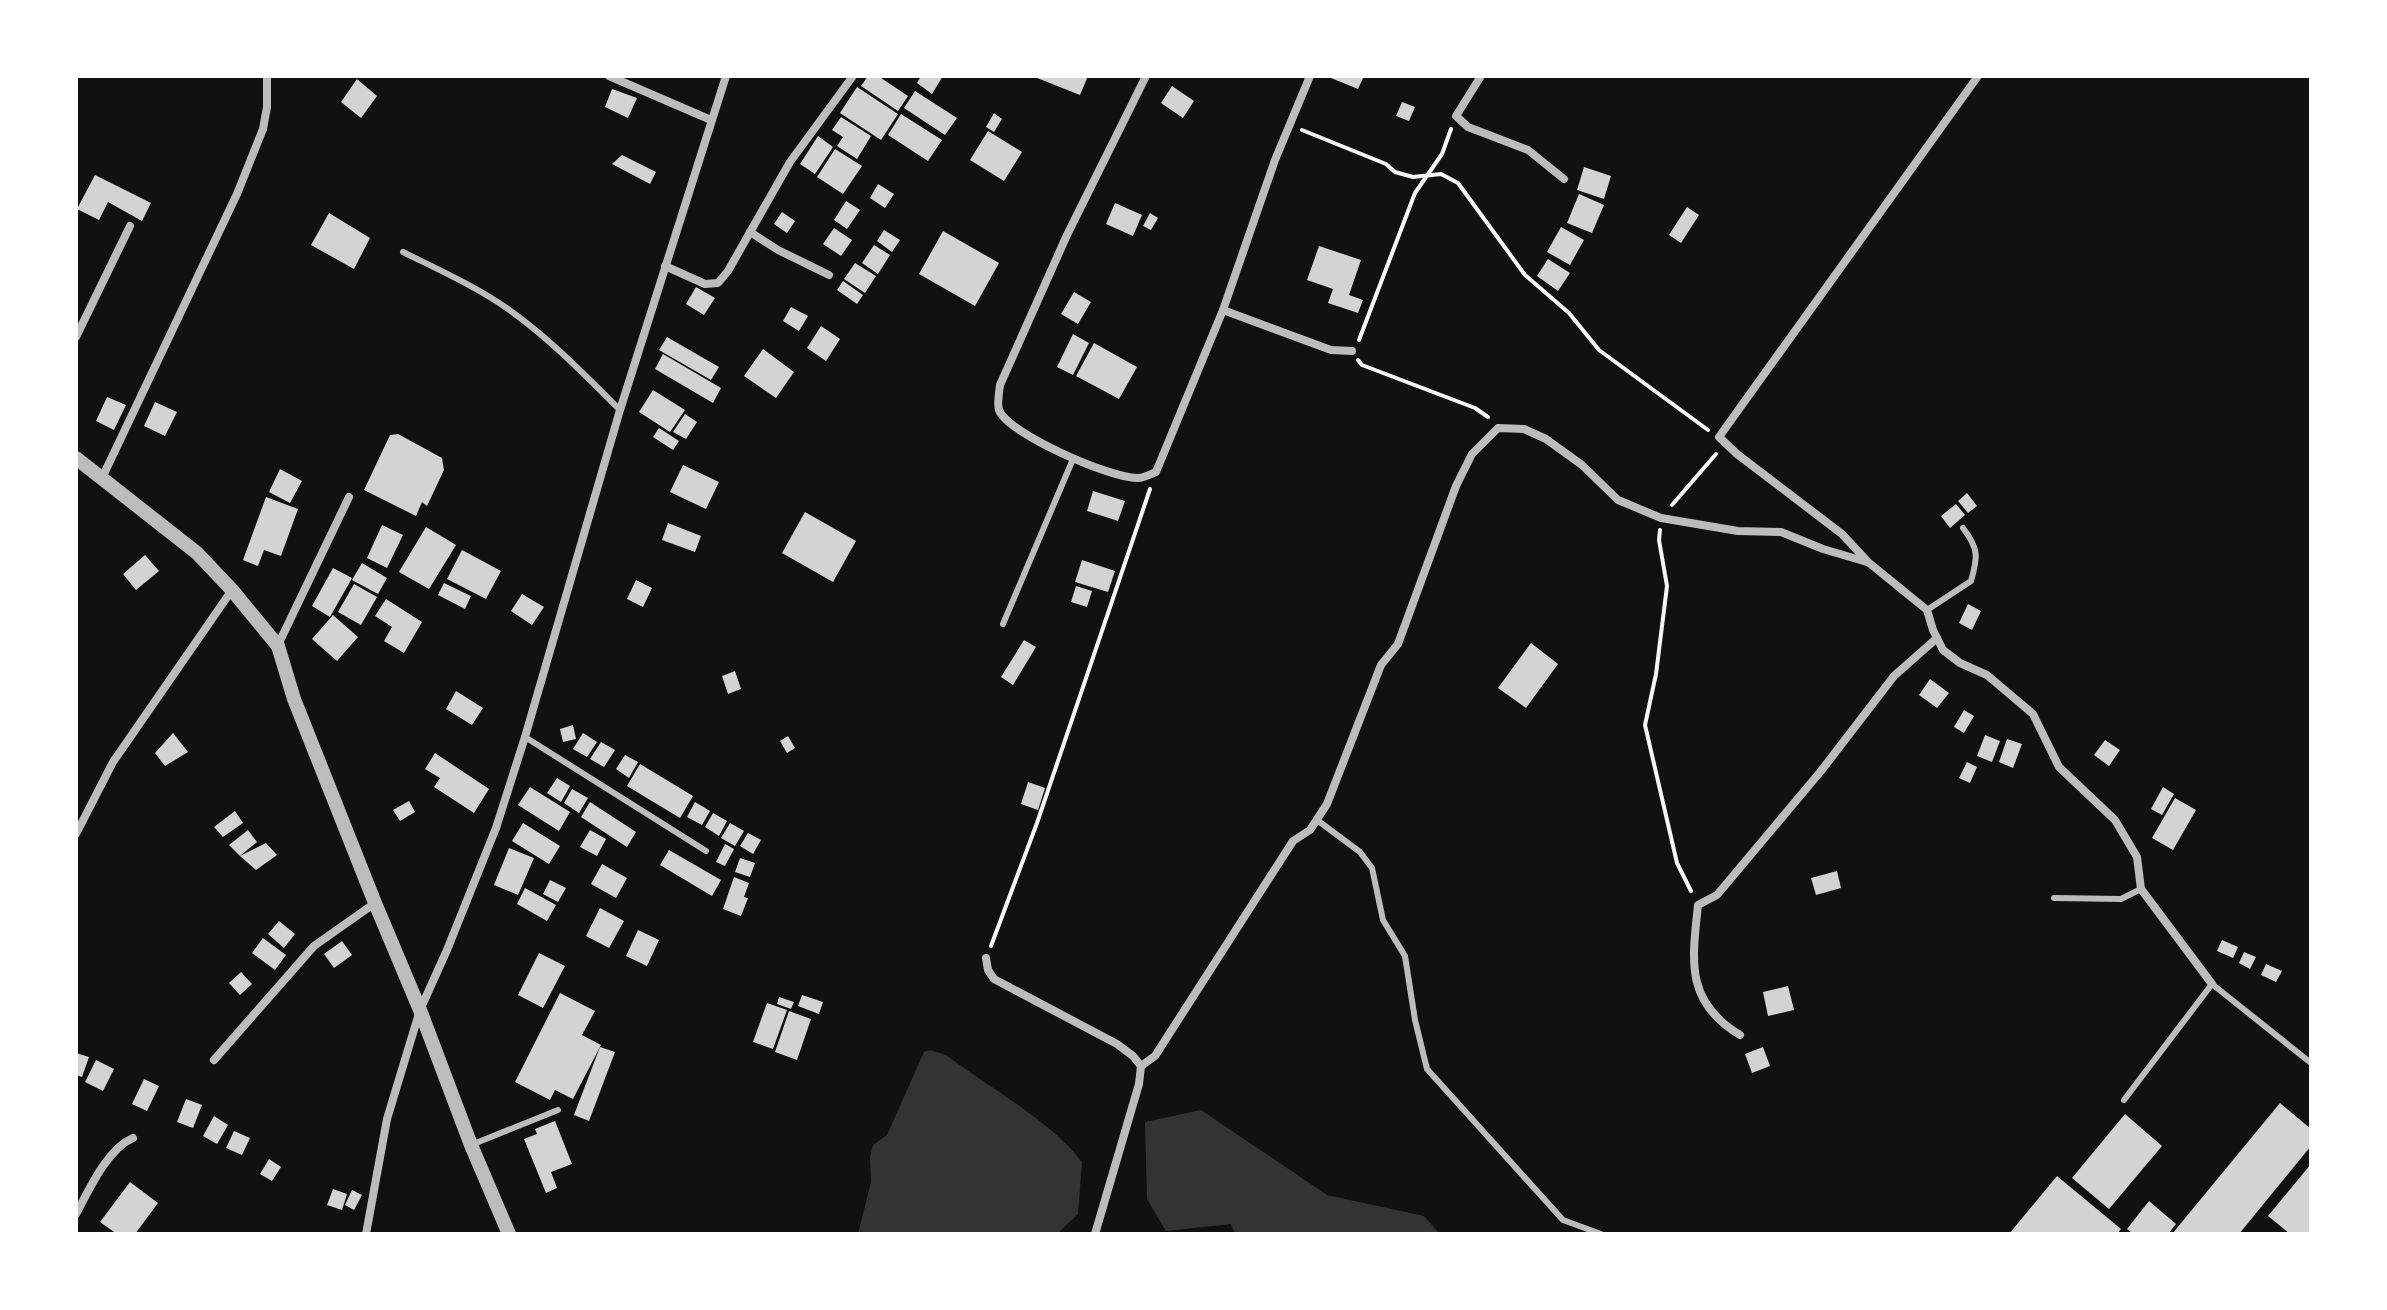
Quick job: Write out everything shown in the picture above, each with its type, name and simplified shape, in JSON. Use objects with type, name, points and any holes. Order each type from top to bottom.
[{"type":"street","points":[[102,478],[237,194],[263,129],[267,76]]},
{"type":"street","points":[[609,76],[711,120]]},
{"type":"street","points":[[366,1234],[387,1119],[420,1010],[496,828],[620,410],[726,76]]},
{"type":"street","points":[[665,266],[705,284],[718,283],[728,271],[790,162],[853,76]]},
{"type":"street","points":[[1146,76],[1067,235],[1000,385],[998,409],[1008,423],[1073,459],[1112,474],[1140,479],[1156,472],[1223,310],[1289,124],[1310,76]]},
{"type":"street","points":[[1481,76],[1456,116],[1468,127],[1528,150],[1564,179]]},
{"type":"street","points":[[1978,76],[1722,440],[1842,534],[1868,562],[1927,610],[1943,650],[1960,663],[1987,675],[2033,714],[2059,767],[2115,820],[2137,857],[2141,889],[2212,984]]},
{"type":"street","points":[[76,337],[130,226]]},
{"type":"street","points":[[750,232],[778,250],[829,275]]},
{"type":"street","points":[[1223,310],[1331,350],[1352,351]]},
{"type":"street","points":[[1141,1066],[1155,1056],[1293,841],[1310,830],[1327,804],[1381,665],[1398,644],[1456,486],[1472,454],[1498,428],[1524,429],[1546,439],[1582,465],[1618,500],[1661,518],[1738,531],[1781,532],[1868,562]]},
{"type":"street","points":[[76,458],[197,553],[278,646],[294,699],[509,1234]]},
{"type":"street","points":[[278,646],[349,497]]},
{"type":"street","points":[[76,834],[113,762],[232,590]]},
{"type":"street","points":[[1740,1035],[1715,1019],[1697,988],[1693,953],[1698,905],[1717,895],[1821,771],[1894,676],[1937,638]]},
{"type":"street","points":[[214,1060],[314,946],[375,903]]},
{"type":"street","points":[[986,958],[988,970],[994,979],[1117,1044],[1141,1066],[1139,1084],[1095,1234]]},
{"type":"street","points":[[76,1214],[97,1174],[119,1148],[133,1138]]},
{"type":"lane","points":[[403,252],[468,284],[510,310],[561,351],[620,410]]},
{"type":"lane","points":[[1003,624],[1073,459]]},
{"type":"lane","points":[[1927,610],[1971,581],[1977,560],[1974,543],[1963,528]]},
{"type":"lane","points":[[525,737],[706,851]]},
{"type":"lane","points":[[1317,820],[1360,852],[1372,868],[1383,920],[1405,956],[1415,1020],[1427,1069],[1563,1220],[1601,1234]]},
{"type":"lane","points":[[2054,898],[2121,899],[2141,889]]},
{"type":"lane","points":[[2124,1100],[2212,984],[2311,1063]]},
{"type":"lane","points":[[471,1145],[558,1110]]},
{"type":"path","points":[[1456,116],[1442,154],[1415,193],[1363,335],[1352,351],[1362,365],[1475,408],[1498,428]]},
{"type":"path","points":[[1289,124],[1386,164],[1395,172],[1413,177],[1441,174],[1458,183],[1525,275],[1569,313],[1599,350],[1722,440],[1661,518],[1659,540],[1667,586],[1656,674],[1645,725],[1677,863],[1698,905]]},
{"type":"path","points":[[986,958],[1037,823],[1156,472]]},
{"type":"shaded area","points":[[930,1050],[946,1055],[1018,1105],[1054,1133],[1082,1162],[1078,1214],[1057,1234],[858,1234],[871,1182],[873,1145],[887,1135],[924,1052]]},
{"type":"shaded area","points":[[1201,1110],[1327,1195],[1424,1216],[1440,1234],[1235,1234],[1231,1224],[1166,1231],[1147,1199],[1145,1122]]},
{"type":"building","points":[[868,76],[878,76],[908,96],[898,111],[861,86]]},
{"type":"building","points":[[921,76],[943,76],[932,94],[917,83]]},
{"type":"building","points":[[1032,76],[1088,76],[1080,95]]},
{"type":"building","points":[[1326,76],[1364,76],[1358,89]]},
{"type":"building","points":[[357,79],[377,96],[361,118],[341,102]]},
{"type":"building","points":[[1172,86],[1194,101],[1183,118],[1161,103]]},
{"type":"building","points":[[857,87],[898,114],[881,140],[840,113]]},
{"type":"building","points":[[612,89],[637,98],[628,118],[605,107]]},
{"type":"building","points":[[915,91],[957,118],[945,135],[904,108]]},
{"type":"building","points":[[1402,102],[1415,107],[1409,121],[1396,116]]},
{"type":"building","points":[[994,113],[1002,119],[994,132],[986,127]]},
{"type":"building","points":[[901,114],[942,140],[928,161],[888,135]]},
{"type":"building","points":[[841,117],[871,136],[857,159],[837,146],[843,137],[832,130]]},
{"type":"building","points":[[988,131],[1022,152],[1004,181],[970,160]]},
{"type":"building","points":[[818,136],[833,147],[815,174],[800,164]]},
{"type":"building","points":[[835,149],[862,166],[843,194],[817,177]]},
{"type":"building","points":[[622,155],[656,172],[650,184],[612,164]]},
{"type":"building","points":[[1584,167],[1611,176],[1604,199],[1577,190]]},
{"type":"building","points":[[95,175],[151,203],[142,221],[108,202],[99,220],[77,209]]},
{"type":"building","points":[[878,184],[894,194],[885,208],[870,198]]},
{"type":"building","points":[[1579,194],[1604,205],[1592,233],[1567,223]]},
{"type":"building","points":[[846,201],[860,210],[847,229],[834,220]]},
{"type":"building","points":[[1115,203],[1142,215],[1133,236],[1106,224]]},
{"type":"building","points":[[1687,207],[1699,215],[1681,243],[1669,235]]},
{"type":"building","points":[[782,212],[795,221],[787,233],[774,224]]},
{"type":"building","points":[[329,213],[370,238],[354,269],[311,245]]},
{"type":"building","points":[[1150,213],[1158,218],[1151,230],[1143,226]]},
{"type":"building","points":[[1561,227],[1584,240],[1570,265],[1547,252]]},
{"type":"building","points":[[834,228],[852,240],[841,256],[823,244]]},
{"type":"building","points":[[884,230],[900,240],[892,252],[877,241]]},
{"type":"building","points":[[943,231],[999,263],[975,306],[919,274]]},
{"type":"building","points":[[874,245],[890,255],[878,274],[862,263]]},
{"type":"building","points":[[1319,246],[1361,260],[1349,295],[1363,300],[1358,313],[1328,303],[1333,289],[1307,280]]},
{"type":"building","points":[[1548,259],[1570,273],[1558,291],[1537,276]]},
{"type":"building","points":[[855,263],[876,276],[865,293],[844,279]]},
{"type":"building","points":[[843,281],[863,295],[857,304],[837,290]]},
{"type":"building","points":[[696,287],[715,298],[704,315],[686,304]]},
{"type":"building","points":[[1074,292],[1091,302],[1078,324],[1061,314]]},
{"type":"building","points":[[791,307],[808,316],[799,331],[783,321]]},
{"type":"building","points":[[821,326],[840,339],[826,361],[807,348]]},
{"type":"building","points":[[1073,334],[1089,343],[1073,375],[1057,367]]},
{"type":"building","points":[[667,337],[719,367],[711,380],[659,350]]},
{"type":"building","points":[[1094,343],[1137,367],[1119,399],[1076,376]]},
{"type":"building","points":[[763,349],[794,372],[776,398],[744,376]]},
{"type":"building","points":[[663,354],[721,388],[713,403],[655,369]]},
{"type":"building","points":[[653,390],[685,410],[670,432],[639,412]]},
{"type":"building","points":[[107,397],[126,405],[114,430],[96,421]]},
{"type":"building","points":[[155,402],[177,412],[165,436],[144,426]]},
{"type":"building","points":[[685,414],[697,422],[686,439],[673,432]]},
{"type":"building","points":[[659,428],[679,441],[673,450],[653,437]]},
{"type":"building","points":[[398,434],[442,458],[444,470],[427,506],[422,502],[416,516],[364,490],[390,435]]},
{"type":"building","points":[[683,465],[719,482],[706,509],[670,492]]},
{"type":"building","points":[[280,469],[302,481],[290,503],[269,492]]},
{"type":"building","points":[[1093,491],[1125,501],[1118,521],[1087,511]]},
{"type":"building","points":[[1967,493],[1977,506],[1968,513],[1958,501]]},
{"type":"building","points":[[266,497],[298,509],[281,556],[264,550],[258,566],[243,560]]},
{"type":"building","points":[[1956,504],[1965,515],[1950,528],[1941,516]]},
{"type":"building","points":[[805,512],[856,541],[833,582],[782,553]]},
{"type":"building","points":[[668,523],[701,536],[695,552],[662,540]]},
{"type":"building","points":[[382,525],[403,535],[387,568],[367,558]]},
{"type":"building","points":[[426,527],[456,545],[429,589],[399,572]]},
{"type":"building","points":[[462,550],[501,571],[486,599],[447,579]]},
{"type":"building","points":[[145,555],[159,571],[136,590],[123,574]]},
{"type":"building","points":[[1082,560],[1115,571],[1108,592],[1075,582]]},
{"type":"building","points":[[362,563],[387,578],[378,594],[352,580]]},
{"type":"building","points":[[333,568],[352,578],[330,617],[312,606]]},
{"type":"building","points":[[636,580],[652,588],[643,607],[627,599]]},
{"type":"building","points":[[444,583],[471,596],[465,609],[438,595]]},
{"type":"building","points":[[354,584],[377,597],[361,625],[338,612]]},
{"type":"building","points":[[1076,586],[1092,591],[1087,607],[1071,602]]},
{"type":"building","points":[[522,594],[544,607],[532,625],[511,611]]},
{"type":"building","points":[[386,599],[422,622],[404,653],[384,641],[392,627],[375,616]]},
{"type":"building","points":[[1968,604],[1981,611],[1972,630],[1959,623]]},
{"type":"building","points":[[333,615],[358,637],[337,661],[312,639]]},
{"type":"building","points":[[1024,640],[1036,647],[1013,685],[1001,677]]},
{"type":"building","points":[[1531,643],[1558,664],[1526,708],[1498,688]]},
{"type":"building","points":[[735,671],[741,689],[728,694],[722,676]]},
{"type":"building","points":[[1930,679],[1949,693],[1937,708],[1919,695]]},
{"type":"building","points":[[456,691],[483,708],[472,725],[446,709]]},
{"type":"building","points":[[1964,710],[1974,716],[1964,733],[1954,727]]},
{"type":"building","points":[[573,725],[576,739],[563,742],[560,729]]},
{"type":"building","points":[[173,733],[188,752],[165,766],[155,753]]},
{"type":"building","points":[[583,733],[597,742],[587,757],[573,749]]},
{"type":"building","points":[[1985,735],[2000,741],[1992,762],[1977,756]]},
{"type":"building","points":[[788,736],[795,748],[787,753],[780,741]]},
{"type":"building","points":[[2007,739],[2022,744],[2013,768],[1999,762]]},
{"type":"building","points":[[2105,740],[2120,750],[2109,766],[2094,755]]},
{"type":"building","points":[[601,742],[615,750],[604,767],[590,759]]},
{"type":"building","points":[[435,753],[489,789],[474,813],[434,787],[440,778],[425,769]]},
{"type":"building","points":[[625,755],[638,762],[629,778],[616,769]]},
{"type":"building","points":[[1967,762],[1977,767],[1970,783],[1959,778]]},
{"type":"building","points":[[640,764],[693,796],[680,818],[627,786]]},
{"type":"building","points":[[557,778],[570,786],[561,802],[547,793]]},
{"type":"building","points":[[1028,782],[1045,788],[1038,810],[1021,804]]},
{"type":"building","points":[[530,787],[570,812],[559,831],[518,805]]},
{"type":"building","points":[[2163,787],[2174,794],[2162,815],[2151,809]]},
{"type":"building","points":[[572,789],[588,798],[579,813],[564,803]]},
{"type":"building","points":[[2175,798],[2196,810],[2173,850],[2152,838]]},
{"type":"building","points":[[409,801],[415,812],[400,821],[393,810]]},
{"type":"building","points":[[590,802],[636,832],[627,847],[581,817]]},
{"type":"building","points":[[695,802],[710,811],[702,825],[687,817]]},
{"type":"building","points":[[235,811],[243,823],[223,837],[214,827]]},
{"type":"building","points":[[713,813],[727,821],[719,836],[705,827]]},
{"type":"building","points":[[523,823],[560,846],[549,864],[512,841]]},
{"type":"building","points":[[730,823],[744,831],[735,846],[721,838]]},
{"type":"building","points":[[248,830],[257,842],[240,856],[229,845]]},
{"type":"building","points":[[590,830],[606,839],[597,856],[580,847]]},
{"type":"building","points":[[748,833],[761,840],[753,854],[740,846]]},
{"type":"building","points":[[266,843],[277,855],[256,870],[240,856]]},
{"type":"building","points":[[725,844],[734,849],[725,866],[716,862]]},
{"type":"building","points":[[509,848],[534,858],[518,895],[494,885]]},
{"type":"building","points":[[669,850],[721,880],[712,896],[660,865]]},
{"type":"building","points":[[740,858],[755,863],[750,877],[735,872]]},
{"type":"building","points":[[602,864],[627,878],[616,898],[591,884]]},
{"type":"building","points":[[1837,871],[1841,888],[1816,895],[1811,878]]},
{"type":"building","points":[[734,877],[749,883],[744,897],[748,898],[741,916],[723,909]]},
{"type":"building","points":[[550,880],[566,888],[558,902],[543,894]]},
{"type":"building","points":[[525,888],[556,905],[547,921],[517,904]]},
{"type":"building","points":[[600,908],[624,921],[609,948],[586,936]]},
{"type":"building","points":[[279,921],[295,934],[284,948],[268,934]]},
{"type":"building","points":[[638,930],[659,940],[647,966],[626,956]]},
{"type":"building","points":[[263,938],[286,955],[275,970],[252,953]]},
{"type":"building","points":[[2222,940],[2238,947],[2233,958],[2217,951]]},
{"type":"building","points":[[342,941],[352,955],[334,968],[324,954]]},
{"type":"building","points":[[2244,952],[2256,957],[2250,969],[2239,963]]},
{"type":"building","points":[[539,953],[565,966],[543,1008],[518,995]]},
{"type":"building","points":[[2266,964],[2282,971],[2276,982],[2261,975]]},
{"type":"building","points":[[241,972],[252,984],[240,995],[229,983]]},
{"type":"building","points":[[1788,986],[1794,1010],[1768,1016],[1763,992]]},
{"type":"building","points":[[560,993],[595,1011],[582,1035],[601,1045],[573,1099],[555,1090],[550,1100],[515,1082]]},
{"type":"building","points":[[802,995],[823,1002],[819,1014],[798,1006]]},
{"type":"building","points":[[779,997],[794,1002],[791,1009],[777,1004]]},
{"type":"building","points":[[767,1003],[787,1010],[773,1049],[753,1042]]},
{"type":"building","points":[[789,1011],[811,1019],[797,1060],[775,1052]]},
{"type":"building","points":[[600,1047],[615,1052],[589,1121],[574,1115]]},
{"type":"building","points":[[1763,1047],[1770,1066],[1752,1073],[1745,1054]]},
{"type":"building","points":[[76,1053],[89,1057],[82,1077],[76,1075]]},
{"type":"building","points":[[96,1060],[114,1069],[103,1091],[85,1082]]},
{"type":"building","points":[[144,1079],[159,1086],[147,1111],[132,1104]]},
{"type":"building","points":[[186,1099],[202,1105],[193,1128],[177,1122]]},
{"type":"building","points":[[2280,1103],[2311,1129],[2311,1146],[2239,1234],[2172,1234]]},
{"type":"building","points":[[2125,1114],[2162,1146],[2109,1209],[2072,1178]]},
{"type":"building","points":[[214,1116],[228,1125],[217,1144],[203,1136]]},
{"type":"building","points":[[555,1121],[572,1164],[551,1172],[557,1188],[546,1193],[524,1139],[537,1134],[535,1129]]},
{"type":"building","points":[[234,1131],[250,1138],[242,1155],[226,1148]]},
{"type":"building","points":[[269,1159],[281,1167],[272,1181],[260,1174]]},
{"type":"building","points":[[2311,1164],[2311,1234],[2290,1234],[2268,1216]]},
{"type":"building","points":[[2057,1176],[2121,1229],[2117,1234],[2009,1234]]},
{"type":"building","points":[[130,1182],[158,1203],[135,1234],[117,1234],[100,1222]]},
{"type":"building","points":[[333,1189],[347,1194],[342,1210],[327,1205]]},
{"type":"building","points":[[352,1190],[362,1195],[354,1210],[345,1205]]},
{"type":"building","points":[[2149,1201],[2176,1224],[2168,1234],[2133,1234],[2127,1229]]}]
